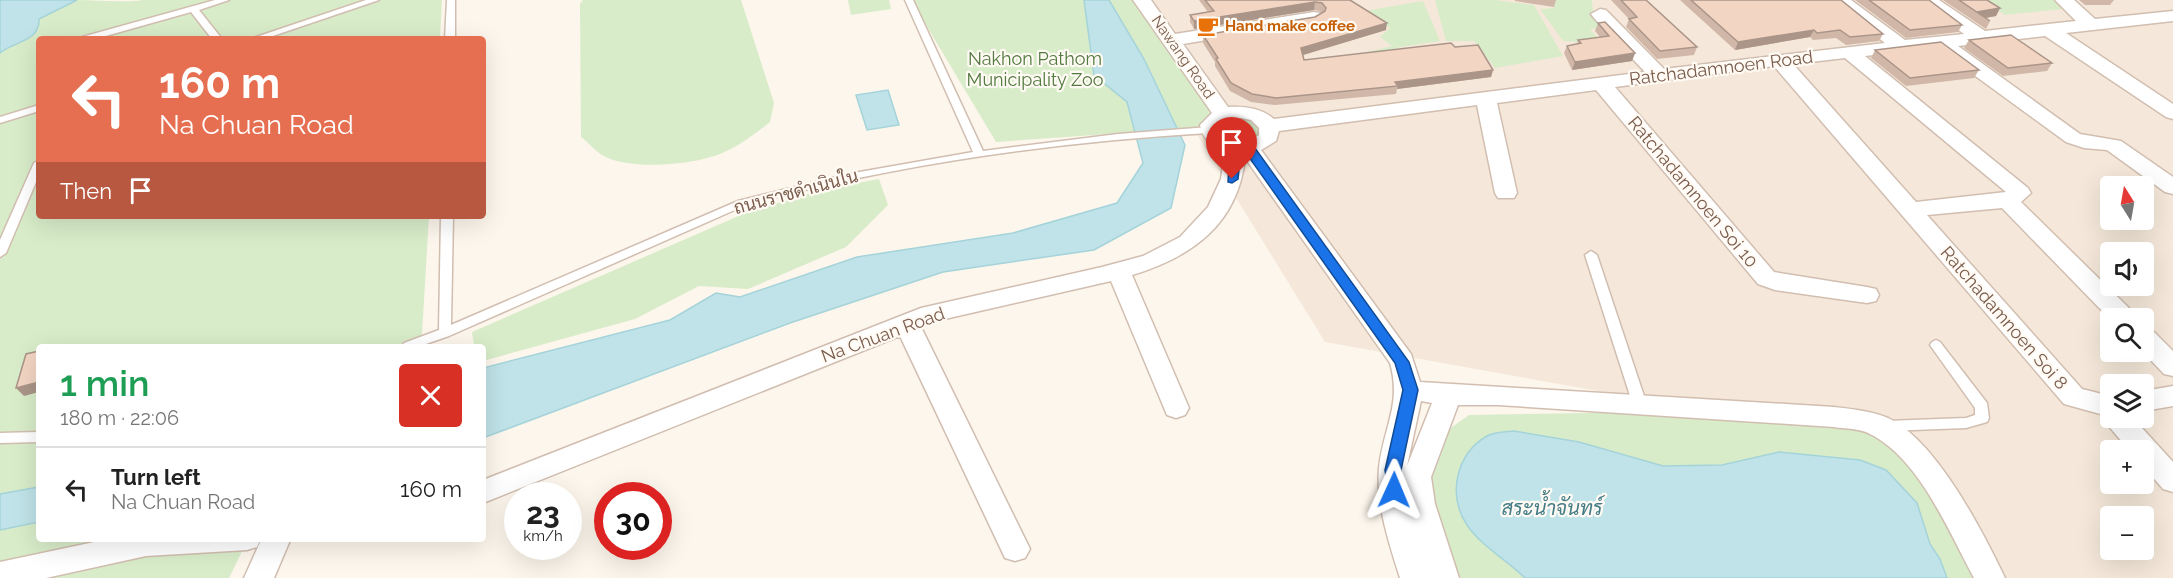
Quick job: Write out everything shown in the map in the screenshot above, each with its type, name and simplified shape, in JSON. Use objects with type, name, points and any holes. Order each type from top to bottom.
[{"type":"street","name":"Nawang Road","points":[[1143,0],[1223,114]]},
{"type":"street","points":[[1840,0],[1901,46]]},
{"type":"street","points":[[1927,0],[1982,38]]},
{"type":"street","points":[[2064,0],[2091,25]]},
{"type":"street","points":[[1600,14],[1659,75]]},
{"type":"street","name":"Ratchadamnoen Road","points":[[1269,126],[1779,60],[2173,16]]},
{"type":"street","points":[[1171,40],[1314,17]]},
{"type":"street","points":[[2050,31],[2173,113]]},
{"type":"street","points":[[1941,42],[2073,138],[2091,145],[2107,142],[2114,145],[2173,187]]},
{"type":"street","points":[[1849,52],[2015,187],[2019,195],[2007,201],[1909,210]]},
{"type":"street","name":"Ratchadamnoen Soi 8","points":[[1779,60],[2073,398],[2100,407]]},
{"type":"street","name":"Ratchadamnoen Soi 10","points":[[1602,83],[1766,278],[1775,282],[1867,295]]},
{"type":"street","points":[[1486,99],[1506,193]]},
{"type":"street","name":"Nawang Road","points":[[1209,130],[1212,121],[1223,114],[1250,113],[1269,126]]},
{"type":"street","points":[[1209,130],[1218,141],[1242,147],[1257,145],[1269,137],[1269,126]]},
{"type":"street","points":[[1242,147],[1402,362],[1411,390],[1393,470],[1399,519],[1415,578]]},
{"type":"street","name":"Na Chuan Road","points":[[486,491],[930,315],[1119,271],[1151,261],[1188,242],[1218,210],[1232,179],[1242,147]]},
{"type":"street","points":[[2007,201],[2114,308]]},
{"type":"street","points":[[1119,271],[1176,408]]},
{"type":"street","points":[[907,324],[1015,549]]},
{"type":"street","points":[[2154,347],[2173,367]]},
{"type":"street","points":[[1411,390],[1448,395],[1834,417],[1882,426],[1917,458],[1930,474],[1990,578]]},
{"type":"street","points":[[1444,578],[1421,504],[1417,477],[1448,395]]},
{"type":"street","points":[[2154,399],[2173,396]]},
{"type":"street","points":[[2127,428],[2173,481]]},
{"type":"street","points":[[0,575],[146,544],[180,542]]},
{"type":"street","points":[[259,578],[275,542]]},
{"type":"lane","points":[[96,36],[225,0]]},
{"type":"lane","points":[[264,36],[375,0]]},
{"type":"lane","points":[[450,36],[451,0]]},
{"type":"lane","points":[[909,0],[979,154]]},
{"type":"lane","points":[[193,9],[215,36]]},
{"type":"lane","points":[[0,120],[36,109]]},
{"type":"lane","name":"ถนนราชดำเนินใน","points":[[414,344],[445,333],[742,203],[830,179],[979,154],[1106,138],[1209,130]]},
{"type":"lane","points":[[0,253],[36,170]]},
{"type":"lane","points":[[445,333],[447,219]]},
{"type":"lane","points":[[1591,255],[1640,405]]},
{"type":"lane","points":[[1882,426],[1966,423],[1982,418],[1982,407],[1936,345]]},
{"type":"lane","points":[[0,438],[36,437]]},
{"type":"shaded area","points":[[1114,0],[2173,0],[2173,578],[1993,578],[1849,436],[1325,342]]},
{"type":"green space","points":[[77,0],[442,0],[440,36],[36,36],[36,219],[429,219],[422,334],[418,344],[36,344],[36,542],[247,542],[229,578],[0,578],[0,53],[35,33],[39,28],[38,19]]},
{"type":"green space","points":[[583,0],[741,0],[774,103],[770,122],[727,151],[693,161],[643,165],[613,160],[602,155],[581,137],[580,4]]},
{"type":"green space","points":[[848,0],[889,0],[891,9],[851,15]]},
{"type":"green space","name":"Nakhon Pathom Municipality Zoo","points":[[911,0],[1143,0],[1232,116],[1254,120],[1261,127],[1259,135],[1240,141],[1209,127],[996,142]]},
{"type":"green space","points":[[1435,0],[1495,0],[1534,5],[1563,56],[1495,68],[1474,41],[1446,41]]},
{"type":"green space","points":[[1553,0],[1592,0],[1593,11],[1608,27],[1590,29],[1613,54],[1583,42],[1563,41],[1540,9],[1554,8]]},
{"type":"green space","points":[[1987,0],[2054,0],[2064,9],[2004,15]]},
{"type":"green space","points":[[1423,1],[1440,41],[1395,48],[1406,67],[1343,58],[1392,46],[1380,37],[1390,28],[1365,11]]},
{"type":"green space","points":[[879,179],[888,205],[846,247],[748,289],[699,286],[635,319],[486,360],[486,344],[474,344],[472,332],[750,211],[824,189]]},
{"type":"green space","name":"สระน้ำจันทร์","points":[[1714,411],[1834,418],[1898,443],[1987,578],[1444,578],[1427,456],[1452,427],[1469,415]]},
{"type":"water","points":[[0,0],[77,0],[39,19],[38,27],[31,37],[0,53]]},
{"type":"water","points":[[1084,0],[1109,0],[1144,59],[1185,145],[1171,208],[1094,250],[943,272],[790,323],[486,437],[486,367],[670,320],[716,293],[740,297],[857,257],[1013,233],[1117,203],[1143,163],[1127,102],[1094,75]]},
{"type":"water","points":[[888,90],[899,125],[867,130],[856,95]]},
{"type":"water","name":"สระน้ำจันทร์","points":[[1514,431],[1579,442],[1663,466],[1722,465],[1779,452],[1860,460],[1886,470],[1917,503],[1930,544],[1940,559],[1947,578],[1525,578],[1473,533],[1461,513],[1456,488],[1462,464],[1476,444],[1487,436]]},
{"type":"water","points":[[36,488],[36,523],[0,530],[0,494]]},
{"type":"building","points":[[1205,0],[1350,0],[1387,23],[1301,48],[1304,60],[1451,43],[1455,47],[1478,45],[1493,70],[1395,82],[1398,86],[1276,98],[1252,94],[1231,83],[1203,35],[1315,17],[1326,8],[1322,3],[1315,2],[1194,21],[1190,15],[1214,11]]},
{"type":"building","points":[[1621,0],[1646,0],[1697,47],[1660,51],[1629,19],[1637,17]]},
{"type":"building","points":[[1691,0],[1841,0],[1883,34],[1850,37],[1840,30],[1817,33],[1814,30],[1738,42]]},
{"type":"building","points":[[1869,0],[1929,0],[1962,25],[1910,30]]},
{"type":"building","points":[[1959,0],[1987,0],[2000,8],[1977,12],[1990,21]]},
{"type":"building","points":[[1605,22],[1635,53],[1575,62],[1567,46],[1581,43],[1578,40],[1609,36],[1598,23]]},
{"type":"building","points":[[2011,35],[2052,63],[2008,68],[1969,40]]},
{"type":"building","points":[[1941,42],[1979,70],[1910,78],[1875,50]]},
{"type":"building","points":[[36,352],[36,383],[16,388],[26,354]]},
{"type":"place","name":"Hand make coffee","points":[[1208,26]]},
{"type":"route","points":[[1232,179],[1236,147],[1248,147],[1402,362],[1411,390],[1393,470],[1394,490]]}]
